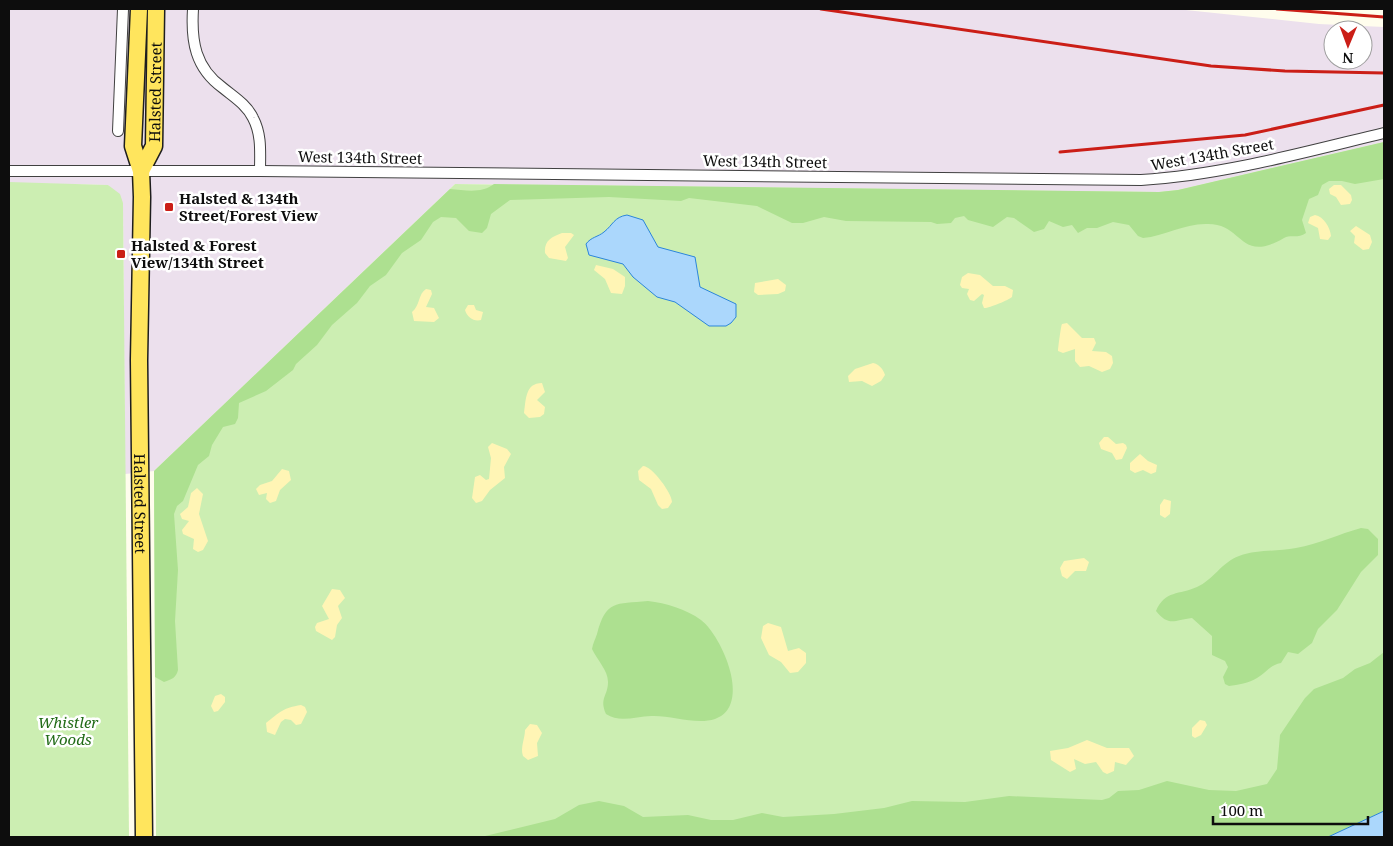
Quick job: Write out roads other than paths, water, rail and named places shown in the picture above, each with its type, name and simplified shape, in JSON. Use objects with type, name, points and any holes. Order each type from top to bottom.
[{"type":"main road","name":"Halsted Street","points":[[139,9],[133,146],[141,171],[139,360],[144,837]]},
{"type":"main road","name":"Halsted Street","points":[[141,171],[154,146],[156,9]]},
{"type":"street","points":[[118,131],[123,9]]},
{"type":"street","points":[[193,9],[192,43],[197,56],[209,75],[240,102],[252,116],[259,131],[260,171]]},
{"type":"street","name":"West 134th Street","points":[[9,172],[260,171],[1141,180],[1176,177],[1274,159],[1384,133]]},
{"type":"water","points":[[627,215],[643,220],[658,247],[695,257],[700,287],[736,304],[736,317],[731,323],[726,326],[709,326],[675,302],[657,297],[633,277],[623,264],[589,255],[586,244],[592,238],[604,232],[616,219]]},
{"type":"water","points":[[1384,811],[1384,837],[1328,837]]},
{"type":"railway","points":[[821,9],[1211,66],[1285,71],[1384,73]]},
{"type":"railway","points":[[1277,9],[1384,17]]},
{"type":"railway","points":[[1060,152],[1245,135],[1384,105]]},
{"type":"place","name":"Halsted & 134th Street/Forest View","points":[[169,207]]},
{"type":"place","name":"Halsted & Forest View/134th Street","points":[[121,254]]},
{"type":"park label","name":"Whistler Woods","points":[[68,730]]}]
